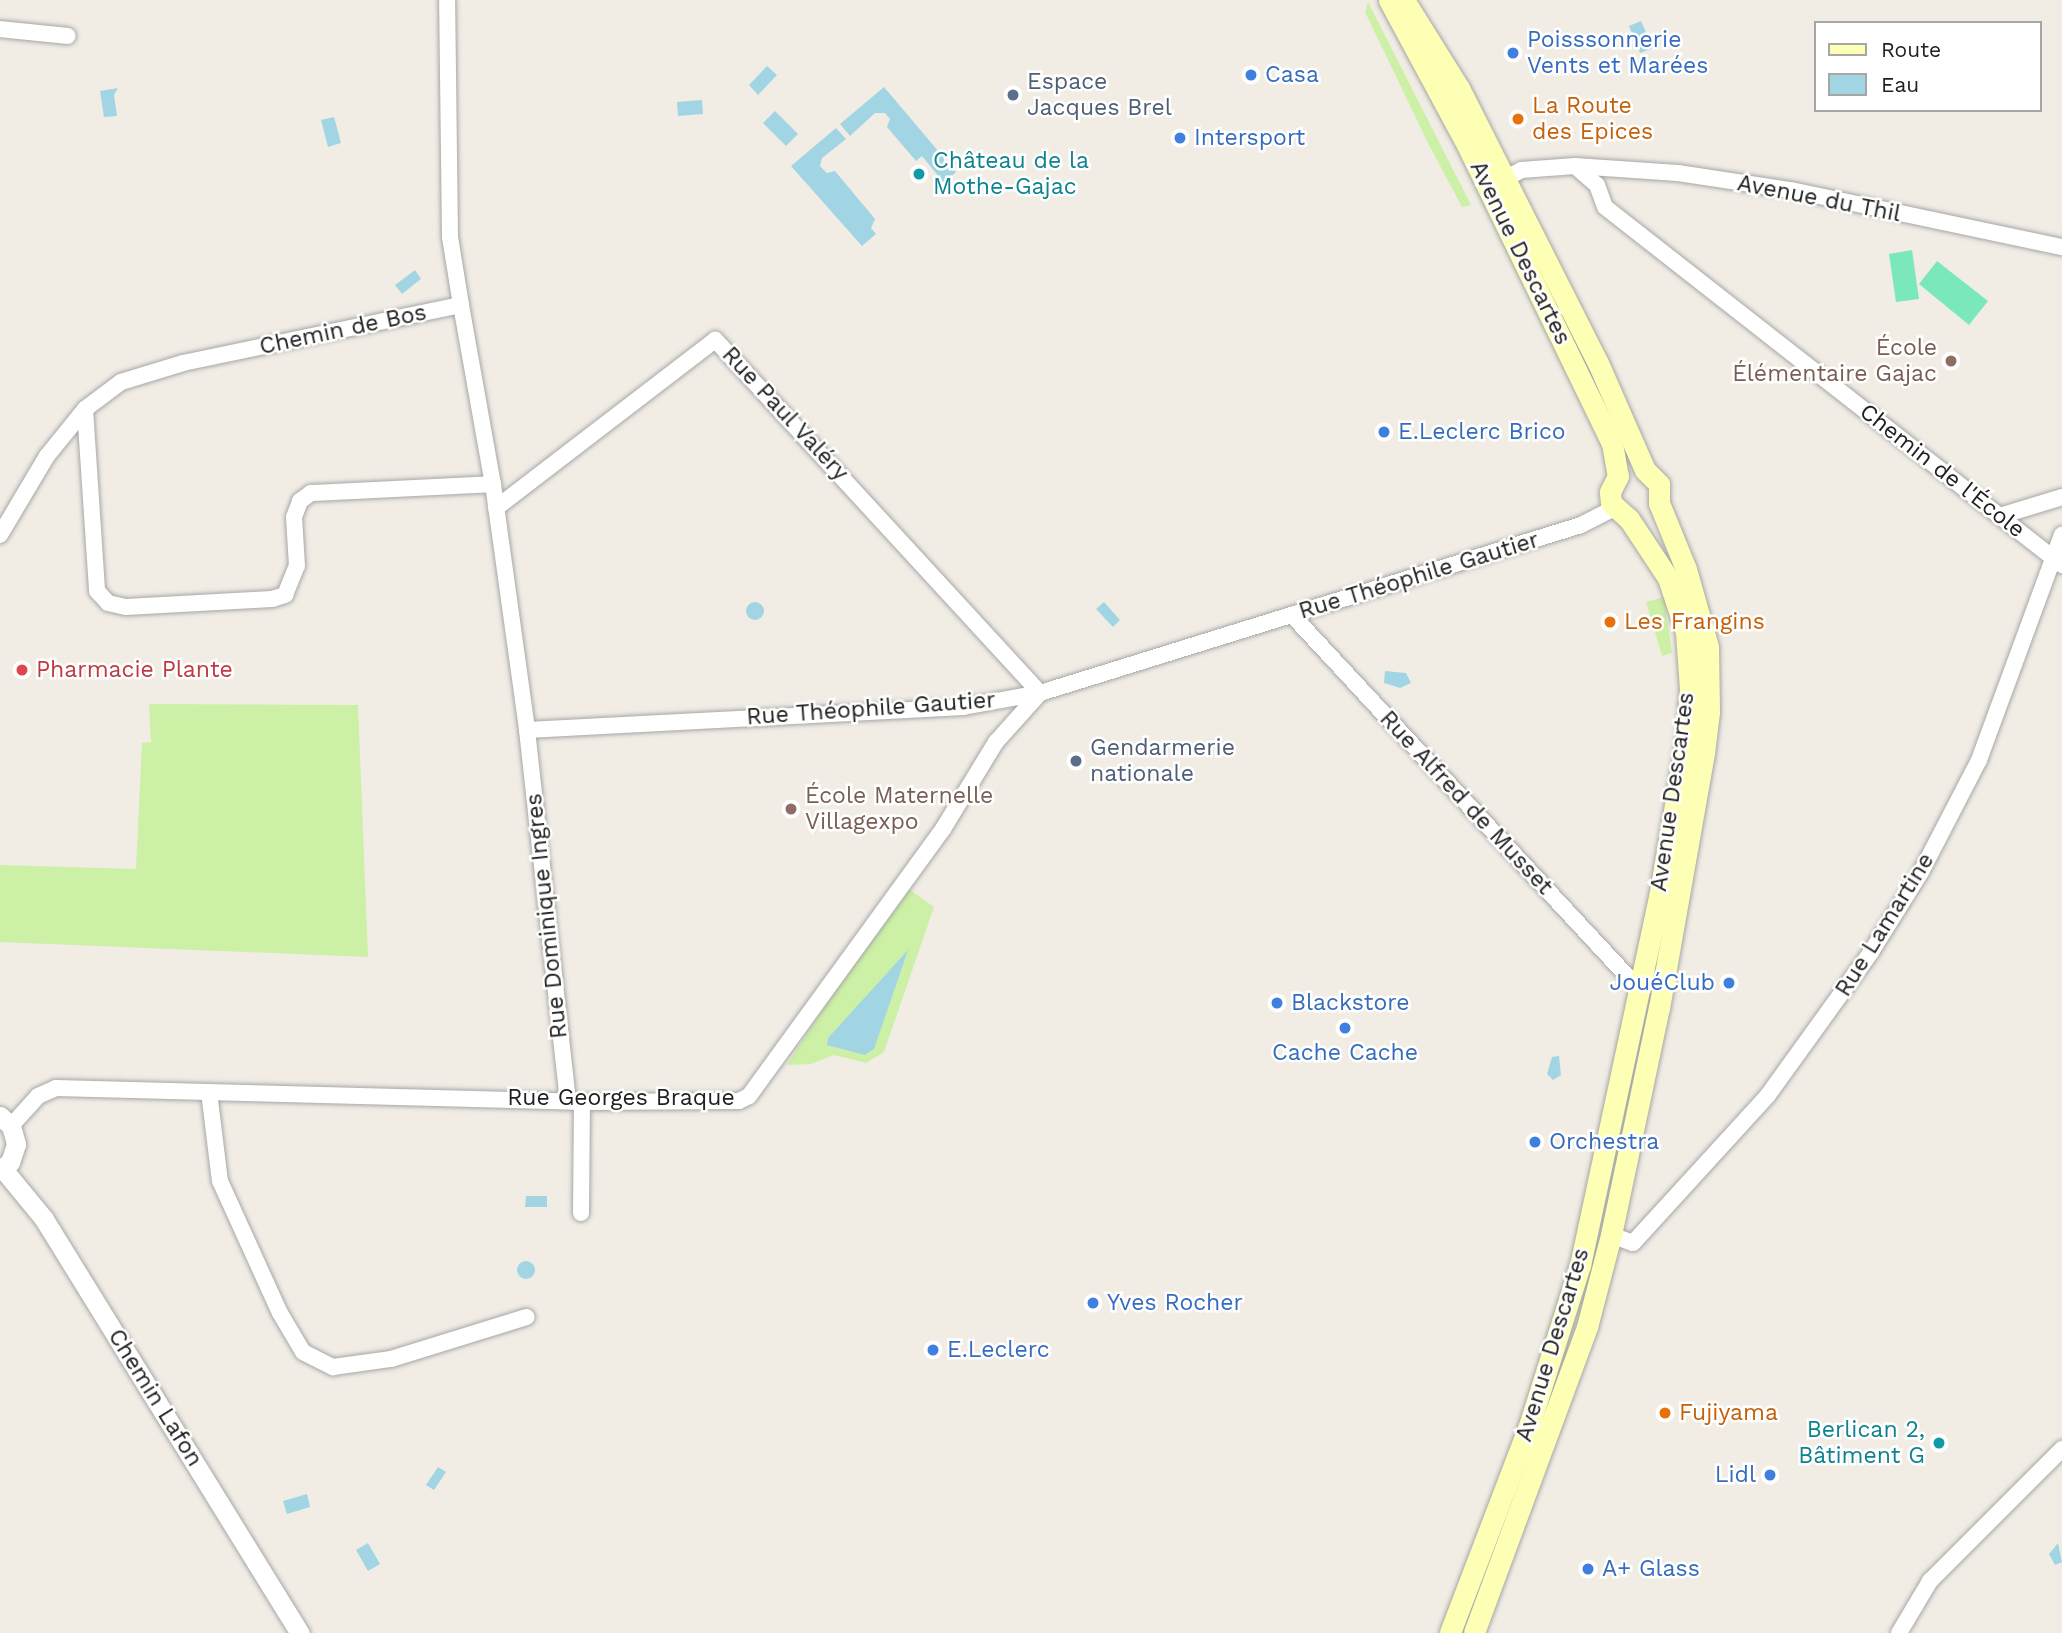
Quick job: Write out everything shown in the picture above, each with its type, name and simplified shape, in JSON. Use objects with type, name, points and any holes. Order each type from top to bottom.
[{"type":"main road","name":"Avenue Descartes","points":[[1389,0],[1497,183],[1598,363],[1645,470],[1659,484],[1659,503],[1686,569],[1707,647],[1709,712],[1659,1007],[1611,1235],[1587,1327],[1474,1633]]},
{"type":"main road","name":"Avenue Descartes","points":[[1404,0],[1453,77],[1612,443],[1618,476],[1610,492],[1668,578],[1686,632],[1690,689],[1686,741],[1640,990],[1580,1265],[1530,1423],[1450,1633]]},
{"type":"main road","points":[[1618,476],[1631,468],[1645,470]]},
{"type":"main road","points":[[1622,513],[1650,515],[1659,503]]},
{"type":"street","points":[[447,0],[450,237],[493,484],[527,730]]},
{"type":"street","points":[[0,29],[68,36]]},
{"type":"street","points":[[1497,183],[1521,170],[1574,166]]},
{"type":"street","name":"Avenue du Thil","points":[[1574,166],[1678,173],[1791,190],[2062,247]]},
{"type":"street","name":"Chemin de l'École","points":[[1574,166],[1597,185],[1605,207],[2059,562]]},
{"type":"street","name":"Chemin de Bos","points":[[0,535],[47,456],[85,409],[121,382],[183,363],[461,305]]},
{"type":"street","name":"Rue Paul Valéry","points":[[496,508],[715,340],[1040,693]]},
{"type":"street","points":[[85,409],[97,591],[108,603],[126,607],[272,599],[285,594],[297,566],[294,517],[300,501],[311,493],[493,484]]},
{"type":"street","points":[[2000,516],[2062,497]]},
{"type":"street","name":"Rue Théophile Gautier","points":[[527,730],[963,707],[1040,693],[1622,513]]},
{"type":"street","name":"Rue Lamartine","points":[[1611,1235],[1633,1243],[1768,1095],[1850,985],[1922,872],[1979,760],[2059,562],[2062,535]]},
{"type":"street","name":"Rue Alfred de Musset","points":[[1292,615],[1640,990]]},
{"type":"street","name":"Rue Georges Braque","points":[[6,1121],[38,1096],[56,1088],[575,1101],[718,1102],[749,1096],[943,828],[996,742],[1040,693]]},
{"type":"street","name":"Rue Dominique Ingres","points":[[527,730],[575,1101],[581,1213]]},
{"type":"street","points":[[209,1092],[220,1181],[280,1313],[303,1352],[333,1367],[368,1362],[527,1317]]},
{"type":"street","points":[[1,1169],[14,1154],[6,1121]]},
{"type":"street","name":"Chemin Lafon","points":[[1,1169],[44,1219],[300,1633]]},
{"type":"street","points":[[1899,1633],[1930,1581],[2062,1449]]},
{"type":"green space","points":[[1368,2],[1471,205],[1462,207],[1429,145],[1365,12]]},
{"type":"green space","points":[[1912,250],[1919,299],[1896,302],[1889,254]]},
{"type":"green space","points":[[1937,261],[1988,301],[1969,325],[1919,284]]},
{"type":"green space","points":[[1664,597],[1672,653],[1662,656],[1646,602]]},
{"type":"green space","points":[[149,704],[358,705],[368,957],[0,942],[0,865],[136,869],[142,743],[151,742]]},
{"type":"green space","points":[[903,885],[934,907],[884,1052],[866,1063],[834,1055],[811,1064],[787,1065]]},
{"type":"water","points":[[1641,21],[1653,48],[1640,53],[1629,26]]},
{"type":"water","points":[[767,66],[777,75],[758,95],[749,85]]},
{"type":"water","points":[[884,87],[956,172],[944,183],[922,156],[916,161],[887,127],[890,119],[885,113],[875,113],[850,136],[840,124]]},
{"type":"water","points":[[118,88],[114,95],[117,116],[104,117],[100,91]]},
{"type":"water","points":[[702,100],[703,114],[678,116],[677,102]]},
{"type":"water","points":[[775,111],[798,134],[786,146],[763,123]]},
{"type":"water","points":[[334,117],[341,143],[328,147],[321,120]]},
{"type":"water","points":[[836,128],[846,139],[822,158],[820,166],[827,173],[835,171],[875,219],[871,228],[876,234],[862,246],[791,166]]},
{"type":"water","points":[[415,270],[421,279],[402,294],[395,285]]},
{"type":"water","points":[[755,602],[761,605],[764,611],[761,617],[755,620],[749,617],[746,611],[749,605]]},
{"type":"water","points":[[1104,602],[1120,620],[1113,627],[1096,609]]},
{"type":"water","points":[[1385,671],[1406,673],[1411,683],[1400,688],[1384,683]]},
{"type":"water","points":[[908,950],[874,1049],[865,1055],[827,1045],[828,1038]]},
{"type":"water","points":[[1559,1056],[1561,1075],[1553,1080],[1547,1074],[1552,1057]]},
{"type":"water","points":[[526,1196],[547,1196],[547,1207],[525,1207]]},
{"type":"water","points":[[526,1261],[532,1264],[535,1270],[532,1276],[526,1279],[520,1276],[517,1270],[520,1264]]},
{"type":"water","points":[[438,1467],[446,1472],[434,1490],[426,1485]]},
{"type":"water","points":[[307,1494],[310,1507],[287,1514],[283,1501]]},
{"type":"water","points":[[368,1543],[380,1564],[368,1571],[356,1550]]},
{"type":"water","points":[[2058,1543],[2062,1562],[2055,1565],[2049,1554]]},
{"type":"place","name":"Poisssonnerie Vents et Marées","points":[[1513,53]]},
{"type":"place","name":"Casa","points":[[1251,75]]},
{"type":"place","name":"Espace Jacques Brel","points":[[1013,95]]},
{"type":"place","name":"La Route des Epices","points":[[1518,119]]},
{"type":"place","name":"Intersport","points":[[1180,138]]},
{"type":"place","name":"Château de la Mothe-Gajac","points":[[919,174]]},
{"type":"place","name":"École Élémentaire Gajac","points":[[1951,361]]},
{"type":"place","name":"E.Leclerc Brico","points":[[1384,432]]},
{"type":"place","name":"Les Frangins","points":[[1610,622]]},
{"type":"place","name":"Pharmacie Plante","points":[[22,670]]},
{"type":"place","name":"Gendarmerie nationale","points":[[1076,761]]},
{"type":"place","name":"École Maternelle Villagexpo","points":[[791,809]]},
{"type":"place","name":"JouéClub","points":[[1729,983]]},
{"type":"place","name":"Blackstore","points":[[1277,1003]]},
{"type":"place","name":"Cache Cache","points":[[1345,1028]]},
{"type":"place","name":"Orchestra","points":[[1535,1142]]},
{"type":"place","name":"Yves Rocher","points":[[1093,1303]]},
{"type":"place","name":"E.Leclerc","points":[[933,1350]]},
{"type":"place","name":"Fujiyama","points":[[1665,1413]]},
{"type":"place","name":"Berlican 2, Bâtiment G","points":[[1939,1443]]},
{"type":"place","name":"Lidl","points":[[1770,1475]]},
{"type":"place","name":"A+ Glass","points":[[1588,1569]]}]
